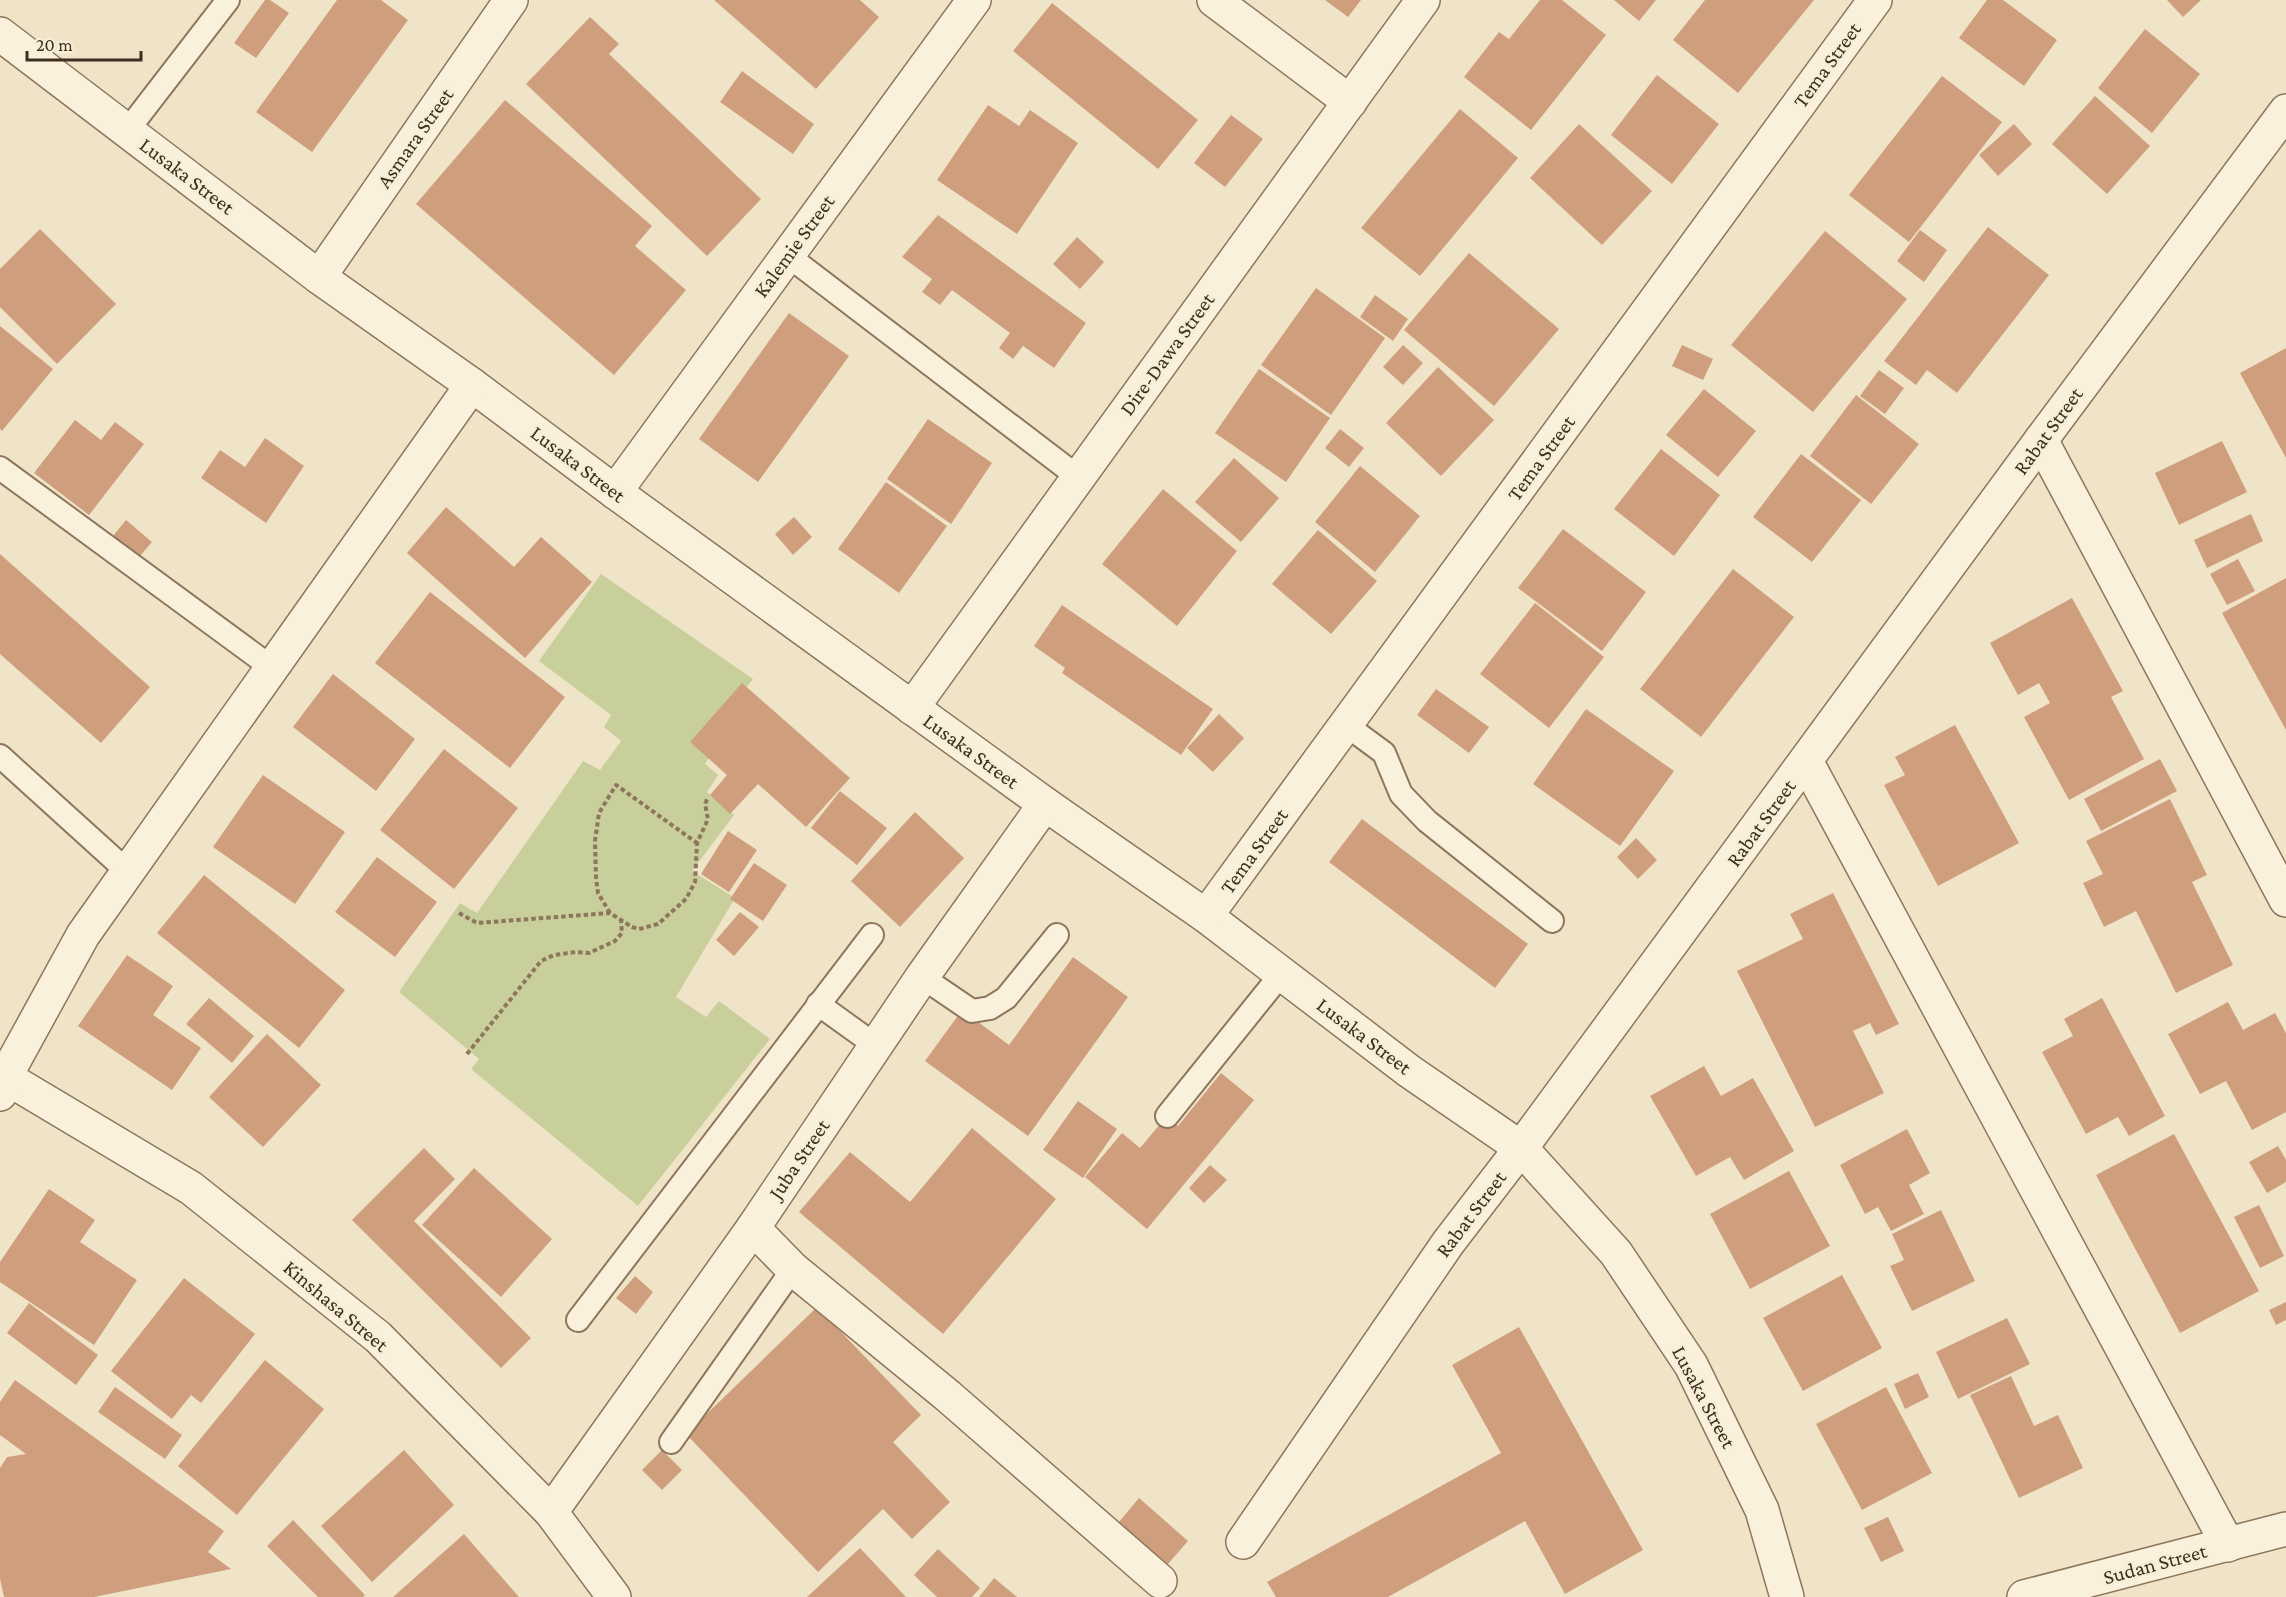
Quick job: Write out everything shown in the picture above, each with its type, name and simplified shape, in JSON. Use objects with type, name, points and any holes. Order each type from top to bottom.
[{"type":"street","name":"Asmara Street","points":[[319,277],[511,0]]},
{"type":"street","name":"Kalemie Street","points":[[615,492],[974,0]]},
{"type":"street","points":[[1214,0],[1350,102]]},
{"type":"street","name":"Dire-Dawa Street","points":[[912,708],[1423,0]]},
{"type":"street","name":"Tema Street","points":[[1206,916],[1875,0]]},
{"type":"street","name":"Lusaka Street","points":[[0,34],[319,277],[472,385],[615,492],[1045,804],[1206,916],[1409,1071],[1521,1148],[1616,1253],[1691,1365],[1762,1510],[1787,1597]]},
{"type":"street","name":"Rabat Street","points":[[1244,1542],[1448,1243],[1521,1148],[2041,440],[2284,118]]},
{"type":"street","points":[[3,1085],[83,934],[472,385]]},
{"type":"street","points":[[2041,440],[2286,900]]},
{"type":"street","points":[[1806,761],[2228,1545]]},
{"type":"street","name":"Juba Street","points":[[551,1512],[753,1228],[875,1045],[1045,804]]},
{"type":"street","name":"Kinshasa Street","points":[[3,1085],[191,1188],[368,1329],[551,1512],[614,1597]]},
{"type":"street","points":[[753,1228],[793,1269],[948,1396],[1160,1581]]},
{"type":"street","name":"Sudan Street","points":[[2024,1597],[2286,1529]]},
{"type":"lane","points":[[127,131],[228,0]]},
{"type":"lane","points":[[788,255],[1078,477]]},
{"type":"lane","points":[[0,468],[271,667]]},
{"type":"lane","points":[[1346,725],[1384,753],[1401,794],[1427,821],[1552,921]]},
{"type":"lane","points":[[0,756],[128,871]]},
{"type":"lane","points":[[922,977],[972,1011],[990,1008],[1006,998],[1057,934]]},
{"type":"lane","points":[[578,1320],[872,935]]},
{"type":"lane","points":[[1167,1116],[1282,973]]},
{"type":"lane","points":[[818,1005],[875,1045]]},
{"type":"lane","points":[[671,1442],[793,1269]]},
{"type":"path","points":[[697,843],[616,785],[599,813],[595,841],[598,893],[610,913],[639,929],[658,924],[686,899],[695,882],[697,843],[708,819],[705,804],[708,797]]},
{"type":"path","points":[[459,913],[477,923],[610,913]]},
{"type":"path","points":[[467,1054],[541,961],[554,955],[589,953],[615,941],[622,933],[621,921]]},
{"type":"green space","points":[[601,574],[753,679],[703,742],[713,751],[705,764],[718,775],[707,792],[734,815],[692,871],[735,898],[676,997],[706,1017],[719,1001],[770,1039],[638,1206],[471,1069],[479,1059],[399,992],[460,903],[477,913],[583,761],[600,770],[621,741],[604,727],[611,715],[539,661]]},
{"type":"building","points":[[265,0],[270,0],[289,13],[256,58],[234,43]]},
{"type":"building","points":[[337,0],[381,0],[408,20],[312,152],[256,112]]},
{"type":"building","points":[[714,0],[860,0],[879,17],[816,89]]},
{"type":"building","points":[[1325,0],[1361,0],[1348,17]]},
{"type":"building","points":[[1540,0],[1562,0],[1606,35],[1531,130],[1464,77],[1499,32],[1509,39]]},
{"type":"building","points":[[1614,0],[1656,0],[1639,21]]},
{"type":"building","points":[[1705,0],[1814,0],[1738,93],[1673,40]]},
{"type":"building","points":[[1987,0],[2003,0],[2057,40],[2024,86],[1959,38]]},
{"type":"building","points":[[2167,0],[2201,0],[2183,17]]},
{"type":"building","points":[[1052,3],[1198,120],[1158,169],[1013,51]]},
{"type":"building","points":[[590,17],[619,44],[609,54],[761,199],[707,256],[526,84]]},
{"type":"building","points":[[2145,29],[2200,74],[2152,133],[2098,88]]},
{"type":"building","points":[[742,71],[814,124],[793,154],[720,102]]},
{"type":"building","points":[[1657,75],[1719,124],[1672,184],[1611,135]]},
{"type":"building","points":[[1942,76],[2002,122],[1909,242],[1849,195]]},
{"type":"building","points":[[2095,96],[2150,146],[2107,194],[2052,144]]},
{"type":"building","points":[[505,100],[652,226],[635,246],[686,290],[614,375],[416,204]]},
{"type":"building","points":[[988,105],[1019,126],[1030,110],[1078,143],[1017,234],[937,180]]},
{"type":"building","points":[[1460,109],[1518,158],[1420,276],[1361,228]]},
{"type":"building","points":[[1231,115],[1263,139],[1225,187],[1194,163]]},
{"type":"building","points":[[1579,124],[1652,191],[1602,245],[1530,178]]},
{"type":"building","points":[[2014,124],[2032,144],[1998,176],[1979,155]]},
{"type":"building","points":[[938,215],[1086,323],[1054,368],[1023,346],[1013,359],[999,348],[1010,333],[952,290],[940,305],[922,292],[932,279],[902,257]]},
{"type":"building","points":[[1988,227],[2049,275],[1957,393],[1927,370],[1916,385],[1884,361]]},
{"type":"building","points":[[40,229],[116,304],[57,364],[0,307],[0,269]]},
{"type":"building","points":[[1920,230],[1947,250],[1924,282],[1897,261]]},
{"type":"building","points":[[1825,231],[1907,299],[1813,412],[1731,345]]},
{"type":"building","points":[[1077,237],[1104,262],[1080,289],[1053,264]]},
{"type":"building","points":[[1469,253],[1559,329],[1494,406],[1404,330]]},
{"type":"building","points":[[1316,288],[1385,338],[1331,415],[1261,365]]},
{"type":"building","points":[[1375,295],[1408,319],[1393,341],[1360,317]]},
{"type":"building","points":[[789,313],[849,356],[758,482],[699,439]]},
{"type":"building","points":[[0,326],[53,369],[2,431],[0,429]]},
{"type":"building","points":[[1403,345],[1423,363],[1403,385],[1383,367]]},
{"type":"building","points":[[1682,345],[1713,359],[1703,380],[1672,366]]},
{"type":"building","points":[[2286,348],[2286,458],[2240,373]]},
{"type":"building","points":[[1438,367],[1494,420],[1441,476],[1386,423]]},
{"type":"building","points":[[1259,369],[1330,418],[1286,482],[1215,433]]},
{"type":"building","points":[[1879,370],[1904,388],[1885,414],[1860,396]]},
{"type":"building","points":[[1704,389],[1756,431],[1718,477],[1666,435]]},
{"type":"building","points":[[1856,395],[1919,444],[1871,504],[1810,456]]},
{"type":"building","points":[[928,419],[992,463],[951,524],[887,479]]},
{"type":"building","points":[[75,420],[101,440],[115,422],[144,444],[89,515],[34,473]]},
{"type":"building","points":[[1340,429],[1364,448],[1349,467],[1325,448]]},
{"type":"building","points":[[265,438],[304,466],[266,523],[201,478],[220,450],[245,467]]},
{"type":"building","points":[[2222,441],[2247,492],[2179,525],[2155,473]]},
{"type":"building","points":[[1661,449],[1720,495],[1674,556],[1614,509]]},
{"type":"building","points":[[1801,454],[1861,500],[1812,562],[1753,517]]},
{"type":"building","points":[[1234,458],[1279,498],[1241,542],[1195,502]]},
{"type":"building","points":[[1360,466],[1420,516],[1375,572],[1315,522]]},
{"type":"building","points":[[886,482],[947,526],[899,593],[838,549]]},
{"type":"building","points":[[1163,489],[1237,551],[1177,626],[1102,564]]},
{"type":"building","points":[[446,507],[514,567],[541,537],[592,582],[525,658],[407,553]]},
{"type":"building","points":[[2251,514],[2263,541],[2207,568],[2194,540]]},
{"type":"building","points":[[794,517],[812,537],[793,555],[775,534]]},
{"type":"building","points":[[126,520],[152,542],[133,564],[108,542]]},
{"type":"building","points":[[1563,529],[1646,592],[1602,651],[1518,588]]},
{"type":"building","points":[[1318,530],[1377,581],[1331,634],[1272,584]]},
{"type":"building","points":[[0,554],[150,687],[101,743],[0,654]]},
{"type":"building","points":[[2238,559],[2255,591],[2227,605],[2210,574]]},
{"type":"building","points":[[1733,569],[1794,617],[1701,737],[1640,689]]},
{"type":"building","points":[[2286,578],[2286,730],[2222,613]]},
{"type":"building","points":[[430,592],[565,697],[510,768],[375,663]]},
{"type":"building","points":[[2072,598],[2123,691],[2111,697],[2144,759],[2069,800],[2024,717],[2050,703],[2039,683],[2018,695],[1990,643]]},
{"type":"building","points":[[1535,603],[1604,657],[1549,728],[1480,674]]},
{"type":"building","points":[[1062,605],[1213,709],[1181,755],[1062,673],[1065,668],[1034,646]]},
{"type":"building","points":[[333,674],[415,739],[376,791],[293,727]]},
{"type":"building","points":[[742,683],[850,778],[806,827],[758,784],[730,814],[710,795],[727,775],[690,742]]},
{"type":"building","points":[[1436,689],[1489,727],[1469,753],[1417,715]]},
{"type":"building","points":[[1586,709],[1674,771],[1620,846],[1533,784]]},
{"type":"building","points":[[1219,714],[1244,738],[1213,772],[1187,748]]},
{"type":"building","points":[[1955,725],[2019,843],[1938,886],[1884,785],[1905,775],[1895,757]]},
{"type":"building","points":[[444,749],[518,808],[454,889],[380,830]]},
{"type":"building","points":[[2160,759],[2177,791],[2101,831],[2084,799]]},
{"type":"building","points":[[263,775],[345,832],[295,904],[213,847]]},
{"type":"building","points":[[840,791],[887,828],[857,865],[811,828]]},
{"type":"building","points":[[2170,799],[2207,875],[2192,882],[2233,965],[2176,993],[2136,911],[2104,927],[2083,883],[2103,874],[2086,841]]},
{"type":"building","points":[[915,812],[964,858],[900,927],[851,881]]},
{"type":"building","points":[[1362,819],[1528,944],[1495,988],[1329,862]]},
{"type":"building","points":[[728,831],[757,850],[729,892],[701,874]]},
{"type":"building","points":[[1636,838],[1657,860],[1638,879],[1617,857]]},
{"type":"building","points":[[377,857],[437,902],[395,957],[335,912]]},
{"type":"building","points":[[754,863],[787,885],[763,921],[730,899]]},
{"type":"building","points":[[204,875],[345,990],[299,1048],[157,933]]},
{"type":"building","points":[[1833,893],[1899,1024],[1876,1035],[1870,1023],[1853,1031],[1884,1093],[1815,1127],[1737,971],[1803,939],[1790,914]]},
{"type":"building","points":[[740,912],[759,927],[734,956],[716,940]]},
{"type":"building","points":[[127,955],[173,986],[153,1015],[201,1048],[172,1090],[78,1026]]},
{"type":"building","points":[[1073,957],[1128,997],[1028,1136],[925,1061],[962,1010],[1009,1045]]},
{"type":"building","points":[[209,998],[254,1036],[232,1063],[186,1024]]},
{"type":"building","points":[[2102,998],[2165,1116],[2129,1136],[2118,1117],[2086,1134],[2042,1052],[2073,1036],[2064,1019]]},
{"type":"building","points":[[2228,1002],[2243,1030],[2275,1013],[2286,1033],[2286,1112],[2252,1130],[2226,1081],[2200,1094],[2168,1034]]},
{"type":"building","points":[[267,1034],[321,1085],[263,1147],[209,1097]]},
{"type":"building","points":[[1704,1066],[1721,1096],[1753,1078],[1794,1151],[1744,1180],[1730,1157],[1696,1176],[1650,1096]]},
{"type":"building","points":[[1221,1073],[1254,1100],[1147,1229],[1085,1177],[1122,1133],[1140,1148],[1166,1117],[1178,1126]]},
{"type":"building","points":[[1078,1101],[1117,1129],[1083,1178],[1043,1150]]},
{"type":"building","points":[[972,1128],[1056,1199],[943,1334],[799,1212],[850,1152],[910,1202]]},
{"type":"building","points":[[1907,1129],[1930,1173],[1909,1185],[1924,1214],[1891,1231],[1878,1207],[1865,1214],[1840,1165]]},
{"type":"building","points":[[2174,1134],[2259,1291],[2180,1333],[2096,1175]]},
{"type":"building","points":[[2278,1146],[2286,1160],[2286,1182],[2267,1193],[2249,1162]]},
{"type":"building","points":[[424,1148],[455,1179],[414,1221],[531,1338],[501,1368],[352,1220]]},
{"type":"building","points":[[1210,1165],[1227,1180],[1204,1203],[1189,1188]]},
{"type":"building","points":[[474,1168],[552,1239],[501,1297],[422,1225]]},
{"type":"building","points":[[1789,1171],[1830,1246],[1750,1289],[1710,1214]]},
{"type":"building","points":[[49,1189],[95,1220],[80,1242],[137,1280],[94,1345],[0,1282],[0,1262]]},
{"type":"building","points":[[2259,1205],[2284,1256],[2260,1268],[2234,1217]]},
{"type":"building","points":[[1941,1210],[1975,1281],[1912,1311],[1890,1266],[1904,1260],[1892,1234]]},
{"type":"building","points":[[1842,1275],[1882,1348],[1803,1391],[1763,1318]]},
{"type":"building","points":[[635,1276],[653,1292],[636,1314],[616,1298]]},
{"type":"building","points":[[184,1278],[255,1334],[201,1403],[191,1395],[172,1419],[111,1371]]},
{"type":"building","points":[[2286,1302],[2286,1320],[2276,1325],[2269,1310]]},
{"type":"building","points":[[29,1303],[98,1355],[76,1385],[7,1333]]},
{"type":"building","points":[[817,1307],[921,1415],[893,1442],[950,1502],[912,1539],[883,1509],[818,1572],[686,1434]]},
{"type":"building","points":[[2007,1318],[2030,1364],[1958,1399],[1936,1352]]},
{"type":"building","points":[[1519,1327],[1643,1550],[1565,1594],[1525,1521],[1388,1597],[1276,1597],[1267,1582],[1501,1453],[1452,1365]]},
{"type":"building","points":[[265,1360],[324,1409],[237,1515],[178,1466]]},
{"type":"building","points":[[1918,1373],[1929,1397],[1905,1409],[1894,1384]]},
{"type":"building","points":[[2011,1376],[2034,1426],[2058,1415],[2083,1468],[2019,1498],[1970,1395]]},
{"type":"building","points":[[15,1380],[224,1531],[208,1552],[231,1569],[94,1597],[4,1597],[0,1579],[0,1468],[7,1457],[26,1454],[0,1435],[0,1402]]},
{"type":"building","points":[[115,1387],[182,1435],[165,1459],[98,1412]]},
{"type":"building","points":[[1886,1387],[1932,1473],[1862,1510],[1816,1424]]},
{"type":"building","points":[[404,1450],[454,1505],[372,1582],[321,1526]]},
{"type":"building","points":[[662,1450],[682,1470],[662,1490],[642,1470]]},
{"type":"building","points":[[1139,1498],[1188,1541],[1161,1572],[1113,1529]]},
{"type":"building","points":[[1888,1517],[1904,1551],[1881,1562],[1864,1528]]},
{"type":"building","points":[[293,1520],[365,1595],[363,1597],[318,1597],[267,1546]]},
{"type":"building","points":[[464,1534],[519,1597],[393,1597]]},
{"type":"building","points":[[860,1548],[906,1597],[807,1597]]},
{"type":"building","points":[[938,1549],[980,1588],[972,1597],[937,1597],[914,1575]]},
{"type":"building","points":[[994,1578],[1017,1597],[979,1597]]}]
